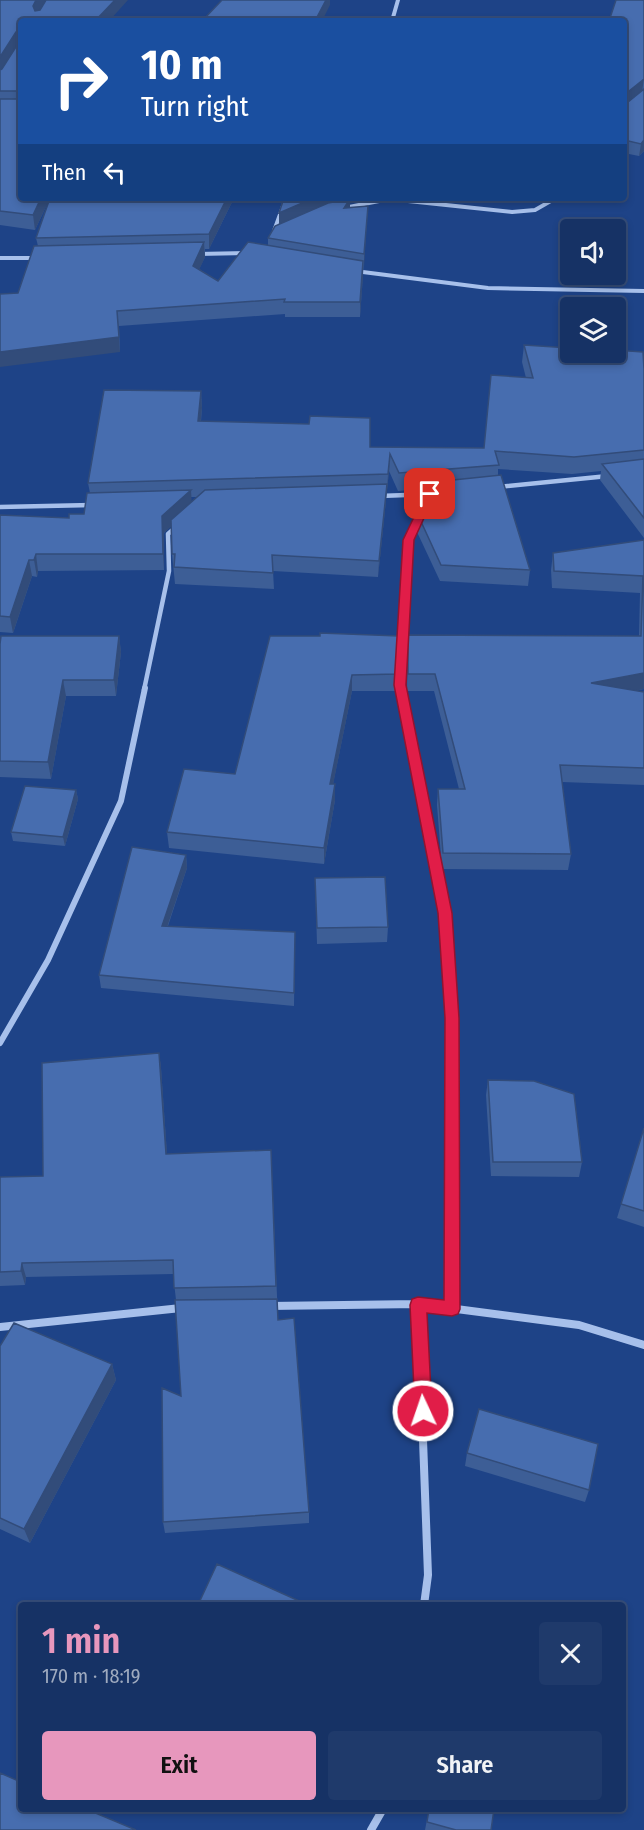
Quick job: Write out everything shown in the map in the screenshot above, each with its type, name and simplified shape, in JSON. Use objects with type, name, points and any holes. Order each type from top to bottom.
[{"type":"street","points":[[393,18],[398,0]]},
{"type":"street","points":[[283,231],[272,236],[285,201]]},
{"type":"street","points":[[337,210],[380,201]]},
{"type":"street","points":[[408,201],[512,212],[535,210],[551,201]]},
{"type":"street","points":[[186,254],[254,254]]},
{"type":"street","points":[[0,258],[47,258]]},
{"type":"street","points":[[350,270],[488,288],[644,291]]},
{"type":"street","points":[[489,488],[616,475]]},
{"type":"street","points":[[371,496],[442,493]]},
{"type":"street","points":[[430,494],[408,540],[400,685],[445,913],[452,1018],[452,1309]]},
{"type":"street","points":[[0,507],[96,504]]},
{"type":"street","points":[[0,1043],[48,960],[121,801],[169,571],[168,534],[182,521]]},
{"type":"street","points":[[418,1305],[428,1575],[424,1602]]},
{"type":"street","points":[[263,1306],[418,1305],[579,1325],[644,1345]]},
{"type":"street","points":[[0,1327],[191,1307]]},
{"type":"street","points":[[371,1830],[381,1812]]},
{"type":"building","points":[[0,0],[36,0],[33,6],[35,11],[40,10],[46,0],[115,0],[98,18],[18,18],[18,32],[0,57]]},
{"type":"building","points":[[222,0],[326,0],[317,18],[205,18]]},
{"type":"building","points":[[616,0],[644,0],[644,79],[627,93],[627,18],[610,18]]},
{"type":"building","points":[[18,44],[18,91],[0,91],[0,70]]},
{"type":"building","points":[[644,89],[644,140],[641,144],[627,141],[628,102]]},
{"type":"building","points":[[0,99],[18,99],[18,201],[40,201],[33,215],[0,211]]},
{"type":"building","points":[[49,201],[226,201],[209,234],[36,238]]},
{"type":"building","points":[[283,201],[307,201],[279,213]]},
{"type":"building","points":[[349,201],[344,208],[368,206],[364,254],[268,238],[275,226],[328,203]]},
{"type":"building","points":[[204,242],[193,266],[218,281],[248,242],[363,261],[360,302],[284,302],[285,299],[117,311],[119,337],[0,352],[0,294],[18,293],[34,246]]},
{"type":"building","points":[[524,345],[560,347],[560,363],[626,363],[626,351],[643,352],[644,450],[574,457],[495,451],[499,465],[399,473],[390,454],[388,474],[88,483],[104,390],[201,391],[198,421],[309,424],[310,416],[370,418],[370,447],[484,448],[491,375],[533,378]]},
{"type":"building","points":[[644,459],[644,518],[602,464]]},
{"type":"building","points":[[501,475],[530,570],[441,565],[418,515],[434,482]]},
{"type":"building","points":[[387,484],[379,561],[272,555],[273,573],[174,567],[175,554],[172,554],[171,520],[205,490]]},
{"type":"building","points":[[191,490],[162,516],[163,554],[36,554],[34,560],[29,560],[10,617],[0,616],[0,515],[69,518],[69,514],[84,514],[87,493]]},
{"type":"building","points":[[644,540],[644,673],[591,683],[644,692],[644,768],[560,765],[571,854],[443,853],[438,789],[465,789],[435,674],[408,674],[408,635],[641,636],[643,576],[554,571],[553,553]]},
{"type":"building","points":[[320,633],[399,636],[397,674],[352,675],[330,784],[335,784],[324,848],[167,832],[184,769],[235,774],[270,636],[320,636]]},
{"type":"building","points":[[1,636],[119,636],[114,680],[63,680],[48,762],[0,761]]},
{"type":"building","points":[[25,786],[76,790],[63,837],[11,832]]},
{"type":"building","points":[[132,847],[186,855],[162,926],[295,932],[294,993],[99,975]]},
{"type":"building","points":[[385,877],[388,927],[317,928],[315,878]]},
{"type":"building","points":[[159,1053],[166,1154],[271,1150],[276,1286],[174,1288],[173,1260],[22,1263],[21,1271],[0,1272],[0,1177],[43,1176],[42,1063]]},
{"type":"building","points":[[488,1080],[534,1081],[574,1094],[582,1162],[493,1162]]},
{"type":"building","points":[[644,1128],[644,1211],[621,1204]]},
{"type":"building","points":[[277,1299],[278,1320],[294,1318],[309,1512],[163,1522],[162,1388],[181,1396],[175,1300]]},
{"type":"building","points":[[14,1323],[112,1364],[24,1529],[0,1518],[0,1346]]},
{"type":"building","points":[[479,1409],[598,1444],[589,1490],[467,1453]]},
{"type":"building","points":[[217,1564],[301,1602],[199,1602]]},
{"type":"building","points":[[0,1773],[18,1781],[18,1812],[93,1812],[136,1830],[0,1830]]},
{"type":"building","points":[[429,1812],[494,1812],[491,1830],[456,1830],[427,1822]]},
{"type":"route","points":[[423,1411],[418,1305],[452,1309],[452,1018],[445,913],[400,685],[408,540],[430,494]]}]
